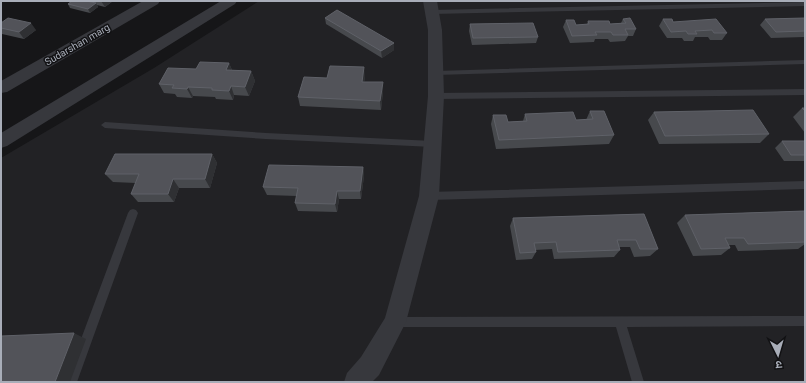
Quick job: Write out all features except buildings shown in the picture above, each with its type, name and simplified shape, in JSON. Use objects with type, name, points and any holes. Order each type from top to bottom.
[{"type":"street","name":"Sudarshan marg","points":[[1,88],[8,77],[153,1]]},
{"type":"street","points":[[1,141],[230,1]]},
{"type":"street","points":[[356,382],[370,366],[395,322],[429,196],[436,96],[436,73],[431,7]]},
{"type":"lane","points":[[431,7],[805,4]]},
{"type":"lane","points":[[436,73],[805,62]]},
{"type":"lane","points":[[436,96],[805,92]]},
{"type":"lane","points":[[105,125],[266,136],[433,144]]},
{"type":"lane","points":[[429,196],[805,186]]},
{"type":"lane","points":[[72,382],[133,213]]},
{"type":"lane","points":[[395,322],[805,321]]},
{"type":"lane","points":[[620,322],[638,382]]},
{"type":"shaded area","points":[[259,1],[805,1],[805,382],[1,382],[1,158],[154,68]]}]
